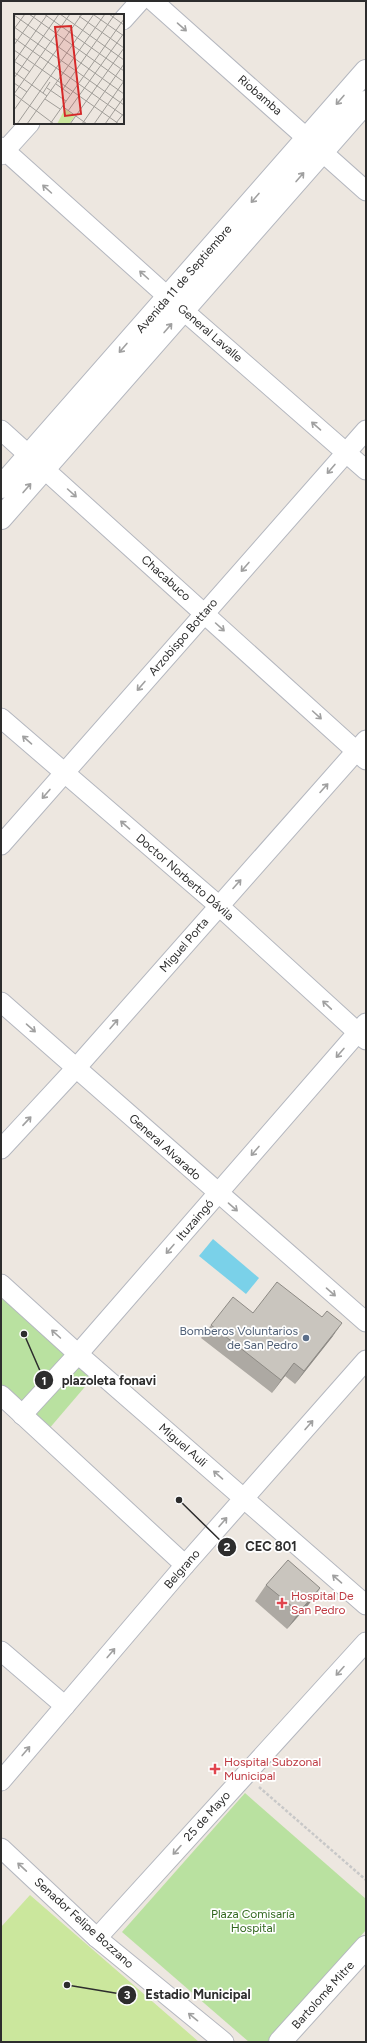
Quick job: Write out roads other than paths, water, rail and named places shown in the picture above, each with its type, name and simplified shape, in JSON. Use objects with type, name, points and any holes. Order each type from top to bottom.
[{"type":"main road","name":"Avenida 11 de Septiembre","points":[[1,518],[37,461],[315,144],[366,71]]},
{"type":"main road","name":"Avenida 11 de Septiembre","points":[[315,144],[366,102]]},
{"type":"main road","name":"Avenida 11 de Septiembre","points":[[1,487],[37,461]]},
{"type":"main road","name":"Bartolomé Mitre","points":[[280,2042],[366,1947]]},
{"type":"street","points":[[124,19],[140,1]]},
{"type":"street","name":"Riobamba","points":[[153,1],[366,191]]},
{"type":"street","points":[[2,151],[29,124]]},
{"type":"street","name":"General Lavalle","points":[[2,151],[366,470]]},
{"type":"street","name":"Chacabuco","points":[[1,430],[205,613],[363,750]]},
{"type":"street","name":"Arzobispo Bottaro","points":[[1,845],[366,430]]},
{"type":"street","name":"Doctor Norberto Dávila","points":[[1,718],[363,1032]]},
{"type":"street","name":"Miguel Porta","points":[[1,1149],[77,1067],[218,905],[363,750]]},
{"type":"street","name":"General Alvarado","points":[[1,1002],[77,1067],[218,1194],[366,1322]]},
{"type":"street","name":"Ituzaingó","points":[[22,1415],[78,1354],[218,1194],[363,1032]]},
{"type":"street","name":"Miguel Auli","points":[[1,1284],[78,1354],[366,1605]]},
{"type":"street","name":"Belgrano","points":[[1,1781],[185,1565],[366,1360]]},
{"type":"street","points":[[1,1395],[185,1565]]},
{"type":"street","name":"25 de Mayo","points":[[97,1938],[366,1642]]},
{"type":"street","points":[[1,1651],[65,1706]]},
{"type":"street","name":"Senador Felipe Bozzano","points":[[1,1848],[97,1938],[224,2042]]},
{"type":"water","points":[[213,1239],[259,1278],[246,1294],[199,1256]]},
{"type":"place","name":"plazoleta fonavi","points":[[24,1334]]},
{"type":"place","name":"Bomberos Voluntarios de San Pedro","points":[[306,1338]]},
{"type":"place","name":"CEC 801","points":[[179,1500]]},
{"type":"place","name":"Hospital De San Pedro","points":[[282,1603]]},
{"type":"place","name":"Hospital Subzonal Municipal","points":[[215,1769]]},
{"type":"place","name":"Estadio Municipal","points":[[67,1985]]},
{"type":"park label","name":"Plaza Comisaría Hospital","points":[[253,1921]]}]
